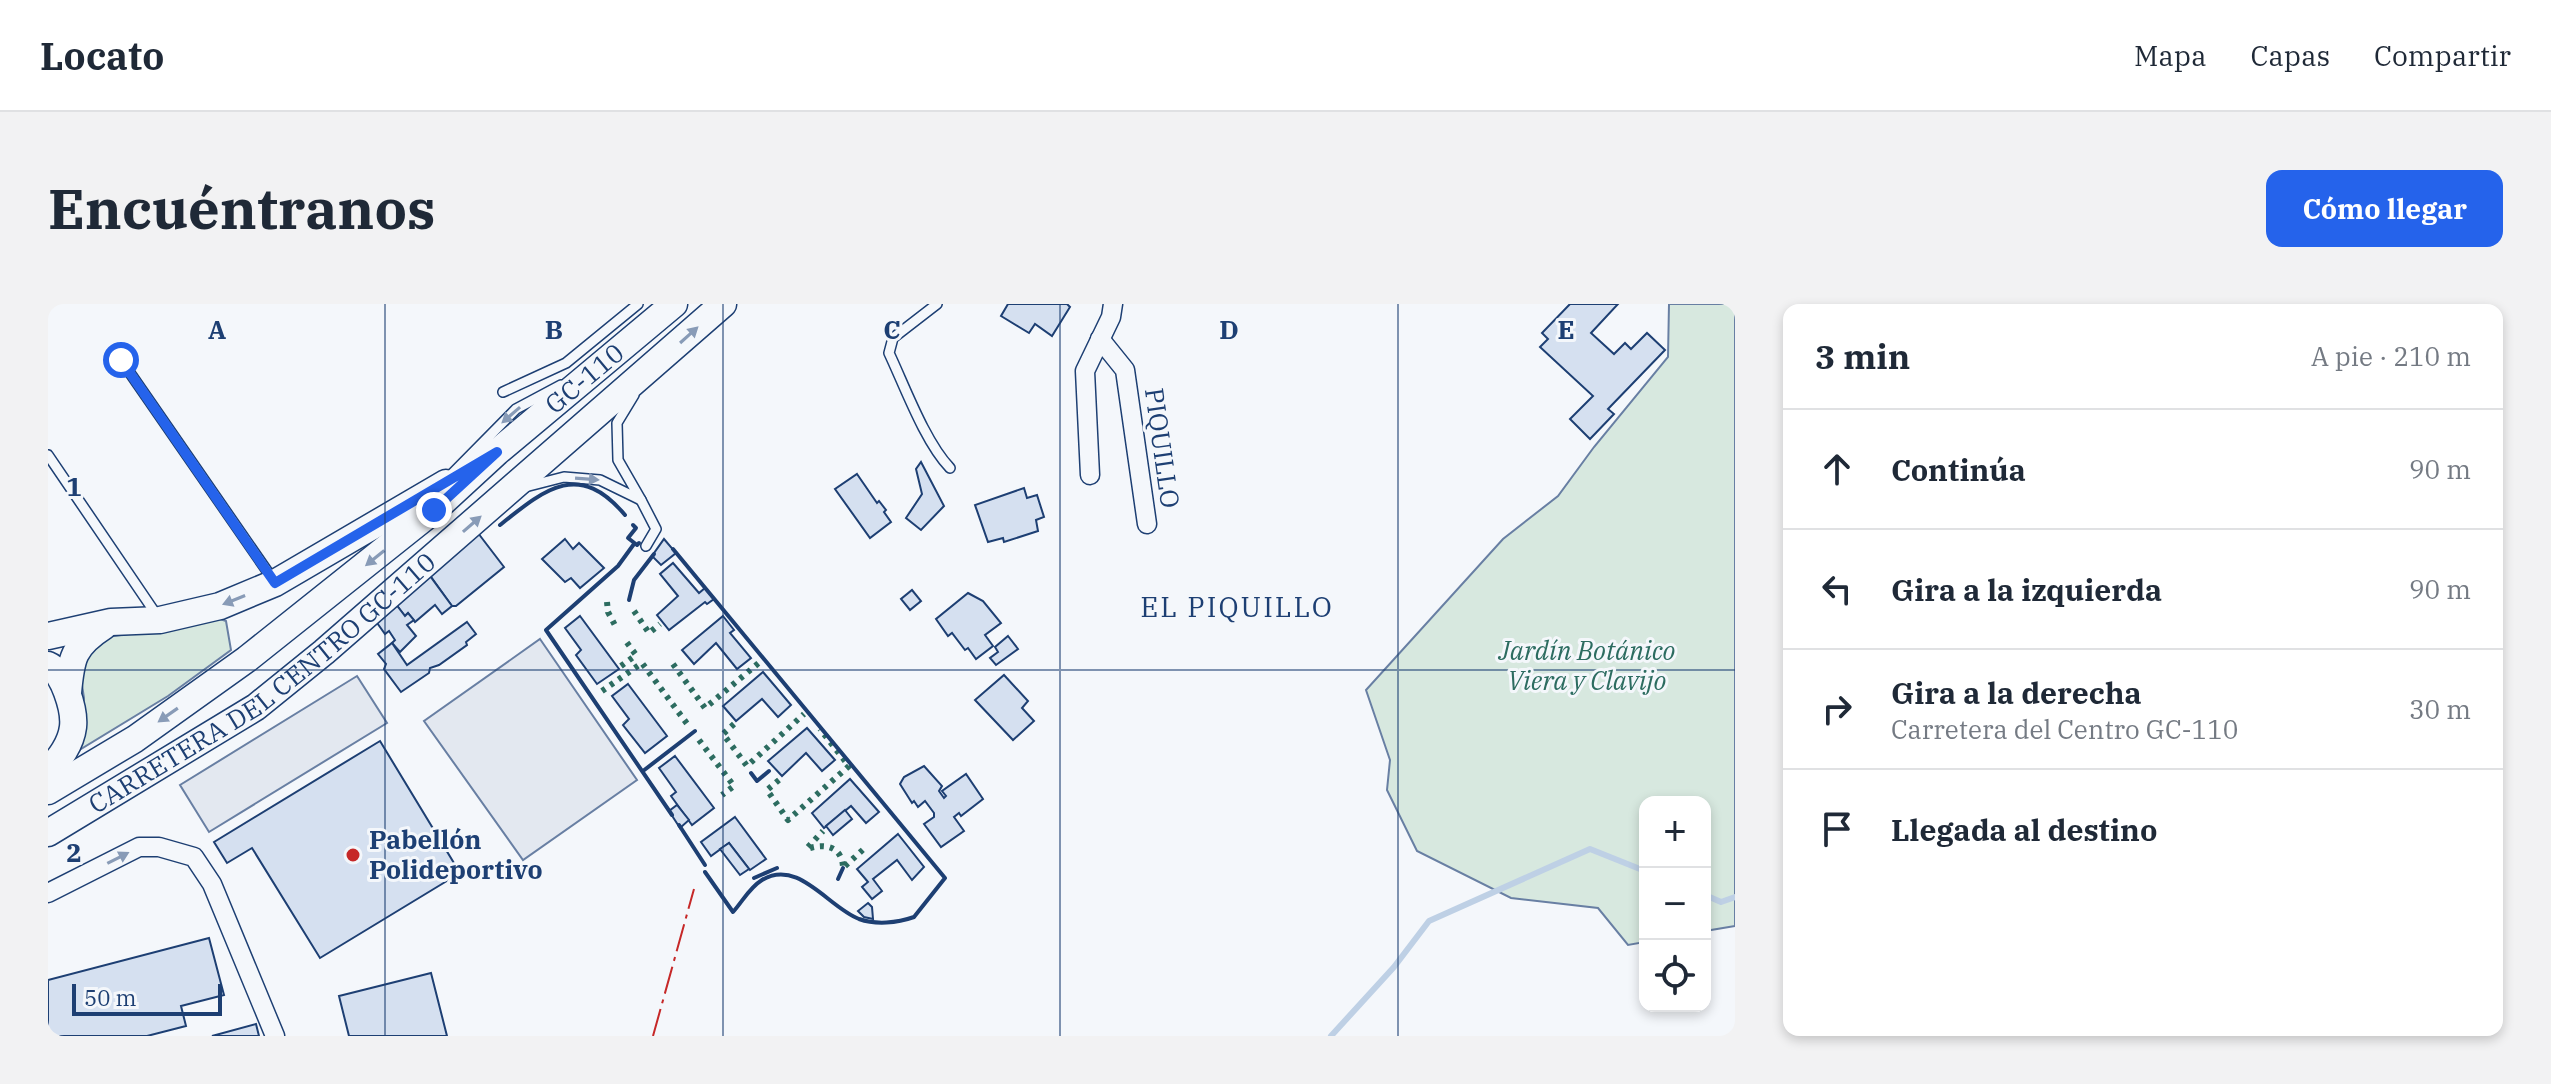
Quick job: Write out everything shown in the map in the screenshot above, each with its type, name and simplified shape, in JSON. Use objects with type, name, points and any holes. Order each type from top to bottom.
[{"type":"main road","name":"GC-110","points":[[497,452],[674,304]]},
{"type":"main road","name":"CARRETERA DEL CENTRO GC-110","points":[[48,833],[256,707],[324,652],[723,304]]},
{"type":"main road","name":"CARRETERA DEL CENTRO GC-110","points":[[48,791],[135,739],[247,659],[434,510],[497,452]]},
{"type":"main road","points":[[48,636],[111,622],[160,620],[220,606],[275,583],[497,452]]},
{"type":"main road","points":[[48,769],[60,760],[73,727],[68,693],[71,661],[84,640],[111,622]]},
{"type":"main road","points":[[48,665],[54,667],[68,693]]},
{"type":"street","points":[[1090,475],[1085,371],[1111,317],[1113,304]]},
{"type":"street","name":"PIQUILLO","points":[[1100,339],[1125,370],[1147,524]]},
{"type":"street","points":[[48,893],[139,847],[159,847],[194,857],[212,884],[275,1036]]},
{"type":"lane","points":[[503,392],[566,363],[638,304]]},
{"type":"lane","points":[[937,304],[893,338],[889,353],[941,459],[950,468]]},
{"type":"lane","points":[[121,360],[275,583]]},
{"type":"lane","points":[[438,488],[516,409],[603,363]]},
{"type":"lane","points":[[646,546],[656,529],[618,460],[617,423],[650,369]]},
{"type":"lane","points":[[50,461],[160,620]]},
{"type":"lane","points":[[510,491],[564,477],[600,480],[641,500]]},
{"type":"green space","name":"Jardín Botánico Viera y Clavijo","points":[[1669,304],[1735,304],[1735,926],[1711,930],[1711,796],[1639,796],[1639,943],[1628,945],[1598,908],[1511,898],[1417,851],[1387,790],[1390,760],[1366,690],[1503,539],[1558,496],[1668,357]]},
{"type":"green space","points":[[217,618],[226,621],[231,650],[168,696],[76,752],[84,698],[80,672],[93,646],[107,637]]},
{"type":"shaded area","points":[[540,639],[637,780],[523,860],[424,721]]},
{"type":"shaded area","points":[[357,676],[387,723],[209,832],[180,785]]},
{"type":"building","points":[[1008,304],[1067,304],[1070,307],[1052,336],[1035,324],[1029,333],[1001,316]]},
{"type":"building","points":[[1570,304],[1618,304],[1591,333],[1614,354],[1625,343],[1631,349],[1647,333],[1665,350],[1608,409],[1614,414],[1590,439],[1570,419],[1593,396],[1540,347],[1548,339],[1542,333]]},
{"type":"building","points":[[921,462],[944,506],[921,530],[906,518],[922,494],[916,469]]},
{"type":"building","points":[[857,474],[877,503],[879,501],[886,510],[884,512],[891,522],[870,538],[835,489]]},
{"type":"building","points":[[1024,488],[1027,498],[1037,495],[1044,517],[1036,520],[1038,531],[1004,542],[1003,538],[988,542],[975,505]]},
{"type":"building","points":[[478,533],[504,567],[456,606],[452,606],[429,574]]},
{"type":"building","points":[[565,539],[573,549],[579,543],[604,568],[580,588],[571,578],[565,582],[542,559]]},
{"type":"building","points":[[664,539],[676,553],[661,565],[652,556]]},
{"type":"building","points":[[673,563],[699,593],[705,588],[714,599],[707,604],[705,602],[669,630],[657,615],[678,596],[660,574]]},
{"type":"building","points":[[430,576],[452,606],[442,614],[435,605],[415,622],[408,613],[405,616],[395,603]]},
{"type":"building","points":[[912,590],[921,601],[910,610],[901,599]]},
{"type":"building","points":[[968,593],[983,601],[1001,623],[985,635],[993,646],[976,659],[952,633],[948,636],[936,619]]},
{"type":"building","points":[[395,603],[405,616],[408,613],[414,620],[407,625],[416,636],[400,652],[392,643],[395,640],[389,631],[385,634],[375,620]]},
{"type":"building","points":[[580,616],[619,669],[597,684],[576,655],[581,650],[565,628]]},
{"type":"building","points":[[723,616],[734,630],[730,633],[751,658],[737,669],[716,643],[694,664],[682,650]]},
{"type":"building","points":[[467,622],[476,634],[466,642],[467,645],[430,668],[429,673],[401,692],[384,669],[386,664],[378,654],[392,643],[407,665]]},
{"type":"building","points":[[1008,636],[1018,649],[996,665],[990,658],[998,652],[995,647]]},
{"type":"building","points":[[763,672],[791,705],[778,717],[762,699],[736,721],[723,706]]},
{"type":"building","points":[[1004,675],[1028,701],[1022,708],[1034,721],[1013,740],[975,700]]},
{"type":"building","points":[[628,684],[667,736],[645,753],[623,725],[629,719],[612,696]]},
{"type":"building","points":[[807,728],[835,760],[822,771],[806,753],[782,776],[768,761]]},
{"type":"building","name":"Pabellón Polideportivo","points":[[380,741],[460,873],[320,958],[252,848],[227,863],[214,842]]},
{"type":"building","points":[[675,756],[714,808],[692,825],[671,796],[676,792],[659,768]]},
{"type":"building","points":[[924,766],[942,786],[939,791],[944,798],[946,796],[942,791],[966,774],[983,799],[961,816],[959,813],[954,817],[964,831],[941,847],[924,824],[934,817],[934,813],[925,801],[918,807],[914,801],[912,803],[900,784],[904,777]]},
{"type":"building","points":[[850,779],[879,812],[866,823],[851,806],[824,828],[812,813]]},
{"type":"building","points":[[677,805],[689,820],[680,828],[669,811]]},
{"type":"building","points":[[845,810],[852,819],[833,835],[826,826]]},
{"type":"building","points":[[735,817],[766,859],[750,870],[729,843],[711,856],[701,842]]},
{"type":"building","points":[[898,834],[924,867],[912,880],[897,860],[873,879],[882,891],[872,899],[862,887],[868,882],[857,869]]},
{"type":"building","points":[[729,843],[749,869],[740,875],[720,849]]},
{"type":"building","points":[[868,903],[872,907],[873,919],[864,917],[858,911]]},
{"type":"building","points":[[209,938],[224,995],[181,1006],[186,1026],[147,1036],[48,1036],[48,980]]},
{"type":"building","points":[[431,973],[447,1036],[349,1036],[339,996]]},
{"type":"building","points":[[256,1024],[259,1036],[212,1036]]},
{"type":"waterway","points":[[1331,1036],[1394,967],[1429,921],[1590,849],[1639,869]]},
{"type":"waterway","points":[[1711,898],[1721,902],[1735,897]]},
{"type":"hedge","points":[[607,602],[608,612],[617,629]]},
{"type":"hedge","points":[[634,611],[649,633],[660,624]]},
{"type":"hedge","points":[[621,666],[636,655],[625,640]]},
{"type":"hedge","points":[[673,664],[705,708],[761,661]]},
{"type":"hedge","points":[[602,691],[642,663],[688,725]]},
{"type":"hedge","points":[[734,724],[723,734],[747,766],[804,714]]},
{"type":"hedge","points":[[779,780],[767,790],[788,820],[849,766],[820,729]]},
{"type":"hedge","points":[[699,740],[734,786],[722,795]]},
{"type":"hedge","points":[[808,847],[823,831]]},
{"type":"hedge","points":[[845,866],[866,847]]},
{"type":"hedge","points":[[810,848],[832,848],[840,855],[843,867]]},
{"type":"wall","points":[[500,525],[532,501],[562,486],[592,488],[625,515]]},
{"type":"wall","points":[[633,525],[636,528],[628,538],[637,545],[639,543]]},
{"type":"wall","points":[[634,544],[618,566],[546,630],[672,815]]},
{"type":"wall","points":[[673,549],[945,878],[914,917],[879,923],[847,913],[812,887],[788,875],[775,875],[762,880],[733,912],[705,872]]},
{"type":"wall","points":[[629,600],[634,580],[654,554]]},
{"type":"wall","points":[[643,771],[695,731]]},
{"type":"wall","points":[[751,773],[757,781],[769,771]]},
{"type":"wall","points":[[679,825],[705,865]]},
{"type":"wall","points":[[754,878],[777,868]]},
{"type":"wall","points":[[838,879],[843,868]]},
{"type":"power","points":[[653,1036],[694,889]]},
{"type":"place","name":"Pabellón Polideportivo","points":[[353,855]]},
{"type":"district","name":"EL PIQUILLO","points":[[1237,607]]},
{"type":"route","points":[[121,360],[275,583],[497,452],[434,510]]}]
